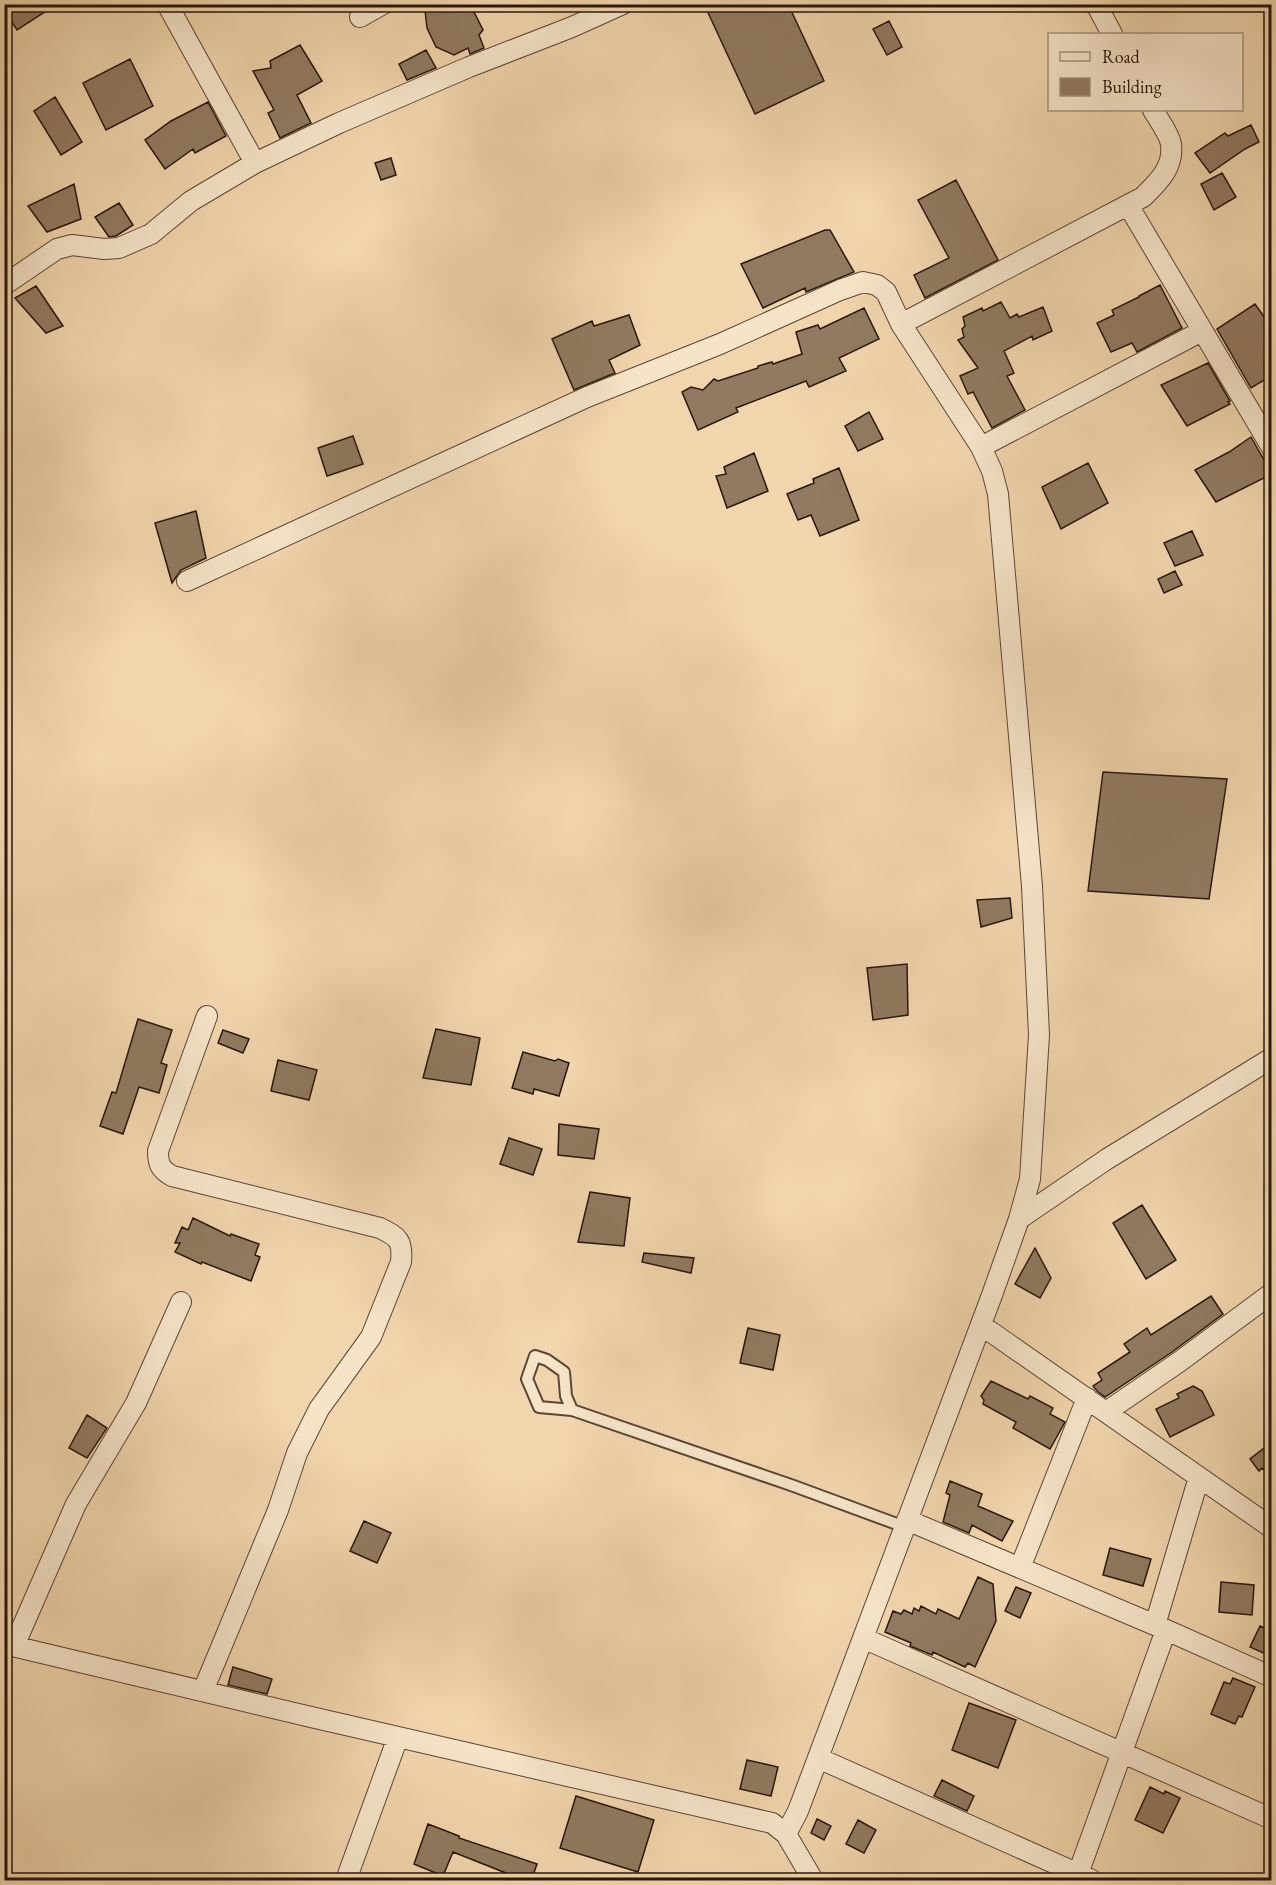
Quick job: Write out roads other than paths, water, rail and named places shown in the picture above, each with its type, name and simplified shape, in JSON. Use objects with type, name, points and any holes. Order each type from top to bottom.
[{"type":"street","points":[[167,4],[255,163]]},
{"type":"street","points":[[360,17],[383,4]]},
{"type":"street","points":[[4,285],[57,249],[72,245],[104,249],[119,248],[151,234],[191,201],[255,163],[339,123],[624,4]]},
{"type":"street","points":[[1096,4],[1111,33]]},
{"type":"street","points":[[901,324],[1143,197],[1161,179],[1170,162],[1171,142],[1154,111]]},
{"type":"street","points":[[1128,205],[1272,447]]},
{"type":"street","points":[[188,581],[587,397],[720,344],[840,290],[863,282],[877,285],[886,292],[901,324],[981,447],[992,471],[998,494],[1033,909],[1039,1035],[1030,1179],[1019,1219],[981,1325],[819,1758],[798,1811],[786,1834]]},
{"type":"street","points":[[981,447],[1202,331]]},
{"type":"street","points":[[203,1691],[278,1510],[297,1453],[319,1409],[371,1337],[401,1262],[402,1248],[396,1236],[380,1228],[172,1176],[161,1170],[158,1150],[207,1016]]},
{"type":"street","points":[[1019,1219],[1107,1159],[1272,1058]]},
{"type":"street","points":[[1106,1412],[1179,1362],[1272,1293]]},
{"type":"street","points":[[181,1302],[136,1403],[76,1504],[9,1645],[772,1824],[786,1834],[813,1881]]},
{"type":"street","points":[[981,1325],[1272,1528]]},
{"type":"street","points":[[1020,1568],[1086,1398]]},
{"type":"street","points":[[819,1758],[1085,1877],[1161,1627],[1199,1477]]},
{"type":"street","points":[[906,1523],[1161,1627],[1272,1677]]},
{"type":"street","points":[[863,1638],[1272,1819]]},
{"type":"street","points":[[346,1881],[398,1737]]},
{"type":"lane","points":[[572,1410],[566,1396],[564,1372],[547,1360],[535,1356],[527,1379],[539,1407],[572,1410],[906,1523]]}]
